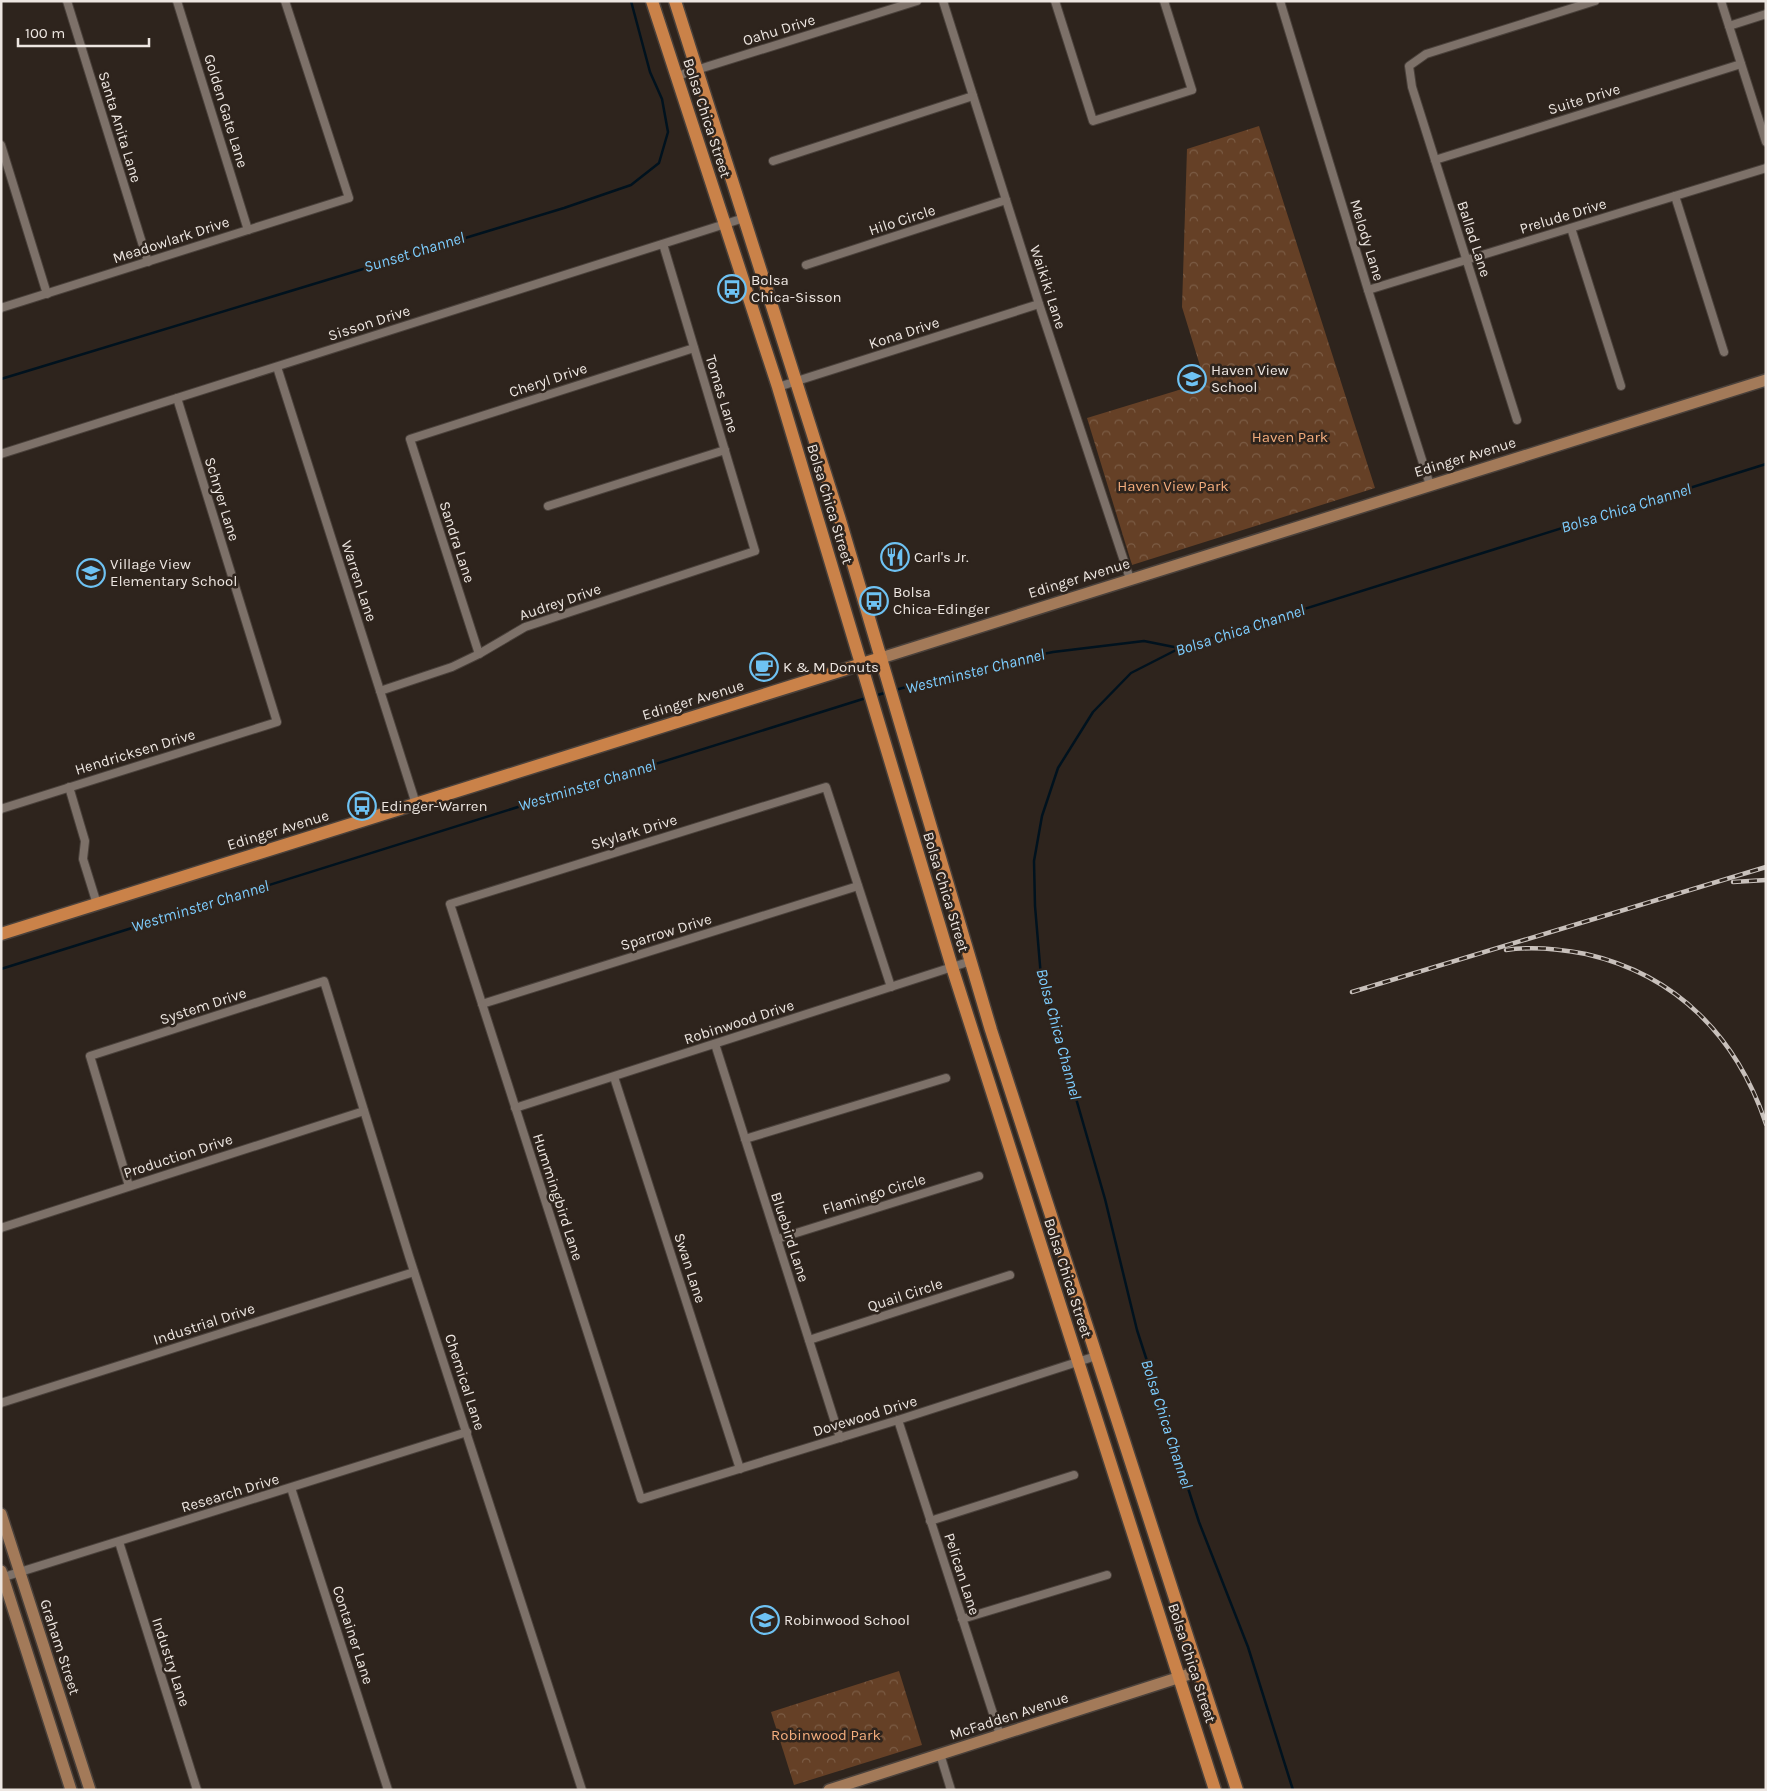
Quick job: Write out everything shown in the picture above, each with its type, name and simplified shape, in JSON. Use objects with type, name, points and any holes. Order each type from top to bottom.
[{"type":"main road","name":"Bolsa Chica Street","points":[[652,1],[778,387],[952,967],[1215,1790]]},
{"type":"main road","name":"Bolsa Chica Street","points":[[675,1],[840,520],[971,961],[1096,1356],[1237,1790]]},
{"type":"main road","name":"Edinger Avenue","points":[[1,934],[1766,380]]},
{"type":"main road","points":[[820,526],[840,520]]},
{"type":"main road","name":"Graham Street","points":[[1,1514],[89,1787]]},
{"type":"main road","points":[[2,1576],[72,1790],[89,1787]]},
{"type":"main road","name":"McFadden Avenue","points":[[829,1790],[1199,1672]]},
{"type":"street","name":"Santa Anita Lane","points":[[67,1],[148,262]]},
{"type":"street","name":"Golden Gate Lane","points":[[177,1],[248,230]]},
{"type":"street","name":"Meadowlark Drive","points":[[1,308],[349,198],[285,1]]},
{"type":"street","name":"Oahu Drive","points":[[677,76],[918,1]]},
{"type":"street","name":"Waikiki Lane","points":[[943,1],[1039,304],[1130,580]]},
{"type":"street","points":[[1055,1],[1094,121],[1192,90],[1164,1]]},
{"type":"street","name":"Melody Lane","points":[[1280,1],[1430,485]]},
{"type":"street","name":"Ballad Lane","points":[[1517,420],[1434,160],[1412,87],[1409,66],[1426,54],[1595,1]]},
{"type":"street","points":[[1721,1],[1766,142]]},
{"type":"street","points":[[1729,26],[1766,14]]},
{"type":"street","name":"Suite Drive","points":[[1434,160],[1741,64]]},
{"type":"street","points":[[773,161],[973,96]]},
{"type":"street","points":[[1,145],[47,294]]},
{"type":"street","name":"Prelude Drive","points":[[1368,290],[1766,168]]},
{"type":"street","points":[[1674,196],[1724,352]]},
{"type":"street","name":"Hilo Circle","points":[[806,265],[1006,200]]},
{"type":"street","name":"Sisson Drive","points":[[1,454],[744,218]]},
{"type":"street","points":[[1570,228],[1621,386]]},
{"type":"street","name":"Tomas Lane","points":[[663,244],[755,551]]},
{"type":"street","name":"Kona Drive","points":[[778,387],[1039,304]]},
{"type":"street","name":"Cheryl Drive","points":[[410,439],[694,348]]},
{"type":"street","name":"Warren Lane","points":[[277,367],[416,804]]},
{"type":"street","name":"Schryer Lane","points":[[177,398],[276,722]]},
{"type":"street","name":"Sandra Lane","points":[[410,439],[479,654]]},
{"type":"street","points":[[548,506],[725,450]]},
{"type":"street","name":"Audrey Drive","points":[[380,692],[452,667],[479,654],[525,627],[755,551]]},
{"type":"street","name":"Hendricksen Drive","points":[[1,809],[276,722]]},
{"type":"street","points":[[69,787],[85,841],[83,859],[97,904]]},
{"type":"street","name":"Skylark Drive","points":[[450,904],[826,788],[858,886]]},
{"type":"street","points":[[858,886],[891,987]]},
{"type":"street","name":"Sparrow Drive","points":[[482,1004],[858,886]]},
{"type":"street","name":"Hummingbird Lane","points":[[450,904],[641,1499]]},
{"type":"street","name":"Robinwood Drive","points":[[515,1108],[971,961]]},
{"type":"street","name":"System Drive","points":[[130,1186],[90,1056],[324,982]]},
{"type":"street","name":"Chemical Lane","points":[[324,982],[414,1272],[582,1790]]},
{"type":"street","name":"Bluebird Lane","points":[[715,1044],[840,1438]]},
{"type":"street","name":"Swan Lane","points":[[614,1076],[740,1469]]},
{"type":"street","points":[[745,1139],[946,1078]]},
{"type":"street","name":"Production Drive","points":[[1,1228],[364,1111]]},
{"type":"street","name":"Flamingo Circle","points":[[777,1239],[979,1176]]},
{"type":"street","name":"Industrial Drive","points":[[1,1403],[414,1272]]},
{"type":"street","name":"Quail Circle","points":[[809,1340],[1010,1276]]},
{"type":"street","name":"Dovewood Drive","points":[[641,1499],[898,1420],[1096,1356]]},
{"type":"street","name":"Pelican Lane","points":[[898,1420],[1000,1735]]},
{"type":"street","name":"Research Drive","points":[[2,1576],[118,1542],[467,1432]]},
{"type":"street","points":[[930,1520],[1074,1475]]},
{"type":"street","name":"Container Lane","points":[[291,1488],[388,1790]]},
{"type":"street","name":"Industry Lane","points":[[118,1542],[197,1790]]},
{"type":"street","points":[[962,1618],[1106,1575]]},
{"type":"street","points":[[940,1754],[951,1790]]},
{"type":"green space","name":"Haven Park","points":[[1259,126],[1375,488],[1132,565],[1087,418],[1205,382],[1182,307],[1187,149]]},
{"type":"green space","name":"Robinwood Park","points":[[899,1671],[922,1745],[794,1785],[771,1712]]},
{"type":"waterway","name":"Sunset Channel","points":[[1,379],[564,208],[631,185],[659,163],[668,132],[662,99],[650,72],[631,1]]},
{"type":"waterway","name":"Bolsa Chica Channel","points":[[1293,1790],[1248,1647],[1199,1522],[1137,1330],[1105,1199],[1041,977],[1035,906],[1034,861],[1042,816],[1058,768],[1093,712],[1131,673],[1180,648],[1766,464]]},
{"type":"waterway","name":"Westminster Channel","points":[[895,690],[994,664],[1053,652],[1144,641],[1179,648]]},
{"type":"waterway","name":"Westminster Channel","points":[[874,696],[888,692]]},
{"type":"waterway","name":"Westminster Channel","points":[[1,969],[866,698]]},
{"type":"railway","points":[[1352,992],[1766,867]]},
{"type":"railway","points":[[1733,882],[1766,880]]},
{"type":"railway","points":[[1506,950],[1526,948],[1586,954],[1619,964],[1648,977],[1675,994],[1699,1014],[1720,1038],[1738,1064],[1754,1093],[1766,1124]]},
{"type":"place","name":"Bolsa Chica-Sisson","points":[[732,289]]},
{"type":"place","name":"Haven View School","points":[[1192,379]]},
{"type":"place","name":"Carl's Jr.","points":[[895,557]]},
{"type":"place","name":"Village View Elementary School","points":[[91,573]]},
{"type":"place","name":"Bolsa Chica-Edinger","points":[[874,601]]},
{"type":"place","name":"K & M Donuts","points":[[764,667]]},
{"type":"place","name":"Edinger-Warren","points":[[362,806]]},
{"type":"place","name":"Robinwood School","points":[[765,1620]]},
{"type":"park label","name":"Haven View Park","points":[[1173,486]]}]
